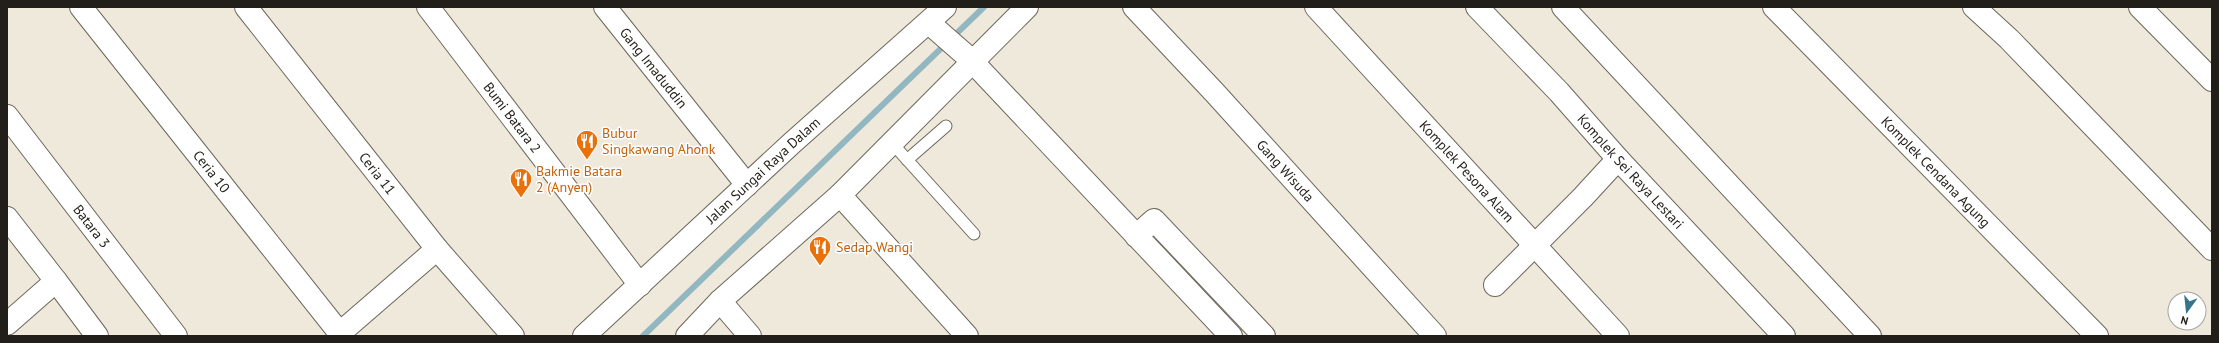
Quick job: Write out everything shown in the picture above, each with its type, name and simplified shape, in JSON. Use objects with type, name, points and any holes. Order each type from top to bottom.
[{"type":"street","name":"Ceria 10","points":[[81,7],[341,335]]},
{"type":"street","name":"Ceria 11","points":[[246,7],[437,249],[513,336]]},
{"type":"street","name":"Bumi Batara 2","points":[[428,7],[640,285]]},
{"type":"street","name":"Gang Imaduddin","points":[[605,7],[747,186]]},
{"type":"street","name":"Jalan Sungai Raya Dalam","points":[[584,336],[792,143],[934,28],[945,7]]},
{"type":"street","points":[[687,336],[720,301],[894,146],[971,61],[1027,7]]},
{"type":"street","name":"Gang Wisuda","points":[[1134,7],[1215,93],[1435,336]]},
{"type":"street","name":"Komplek Pesona Alam","points":[[1316,7],[1618,336]]},
{"type":"street","name":"Komplek Sei Raya Lestari","points":[[1477,7],[1559,92],[1618,159],[1784,336]]},
{"type":"street","points":[[1563,7],[1870,336]]},
{"type":"street","name":"Komplek Cendana Agung","points":[[1774,7],[2098,336]]},
{"type":"street","points":[[1974,7],[2009,39],[2212,249]]},
{"type":"street","points":[[2140,7],[2212,80]]},
{"type":"street","points":[[934,28],[971,61],[1231,336]]},
{"type":"street","name":"Batara 3","points":[[7,116],[176,336]]},
{"type":"street","points":[[1495,285],[1583,197],[1618,159]]},
{"type":"street","points":[[840,195],[966,336]]},
{"type":"street","points":[[7,218],[98,336]]},
{"type":"street","points":[[1136,236],[1154,220],[1264,336]]},
{"type":"street","points":[[341,335],[437,249]]},
{"type":"street","points":[[7,324],[56,281]]},
{"type":"street","points":[[720,301],[750,336]]},
{"type":"lane","points":[[935,112],[894,146],[974,234]]},
{"type":"lane","points":[[907,160],[946,126]]},
{"type":"waterway","points":[[643,336],[984,7]]},
{"type":"place","name":"Bubur Singkawang Ahonk","points":[[587,160]]},
{"type":"place","name":"Bakmie Batara 2 (Anyen)","points":[[521,198]]},
{"type":"place","name":"Sedap Wangi","points":[[820,266]]}]
